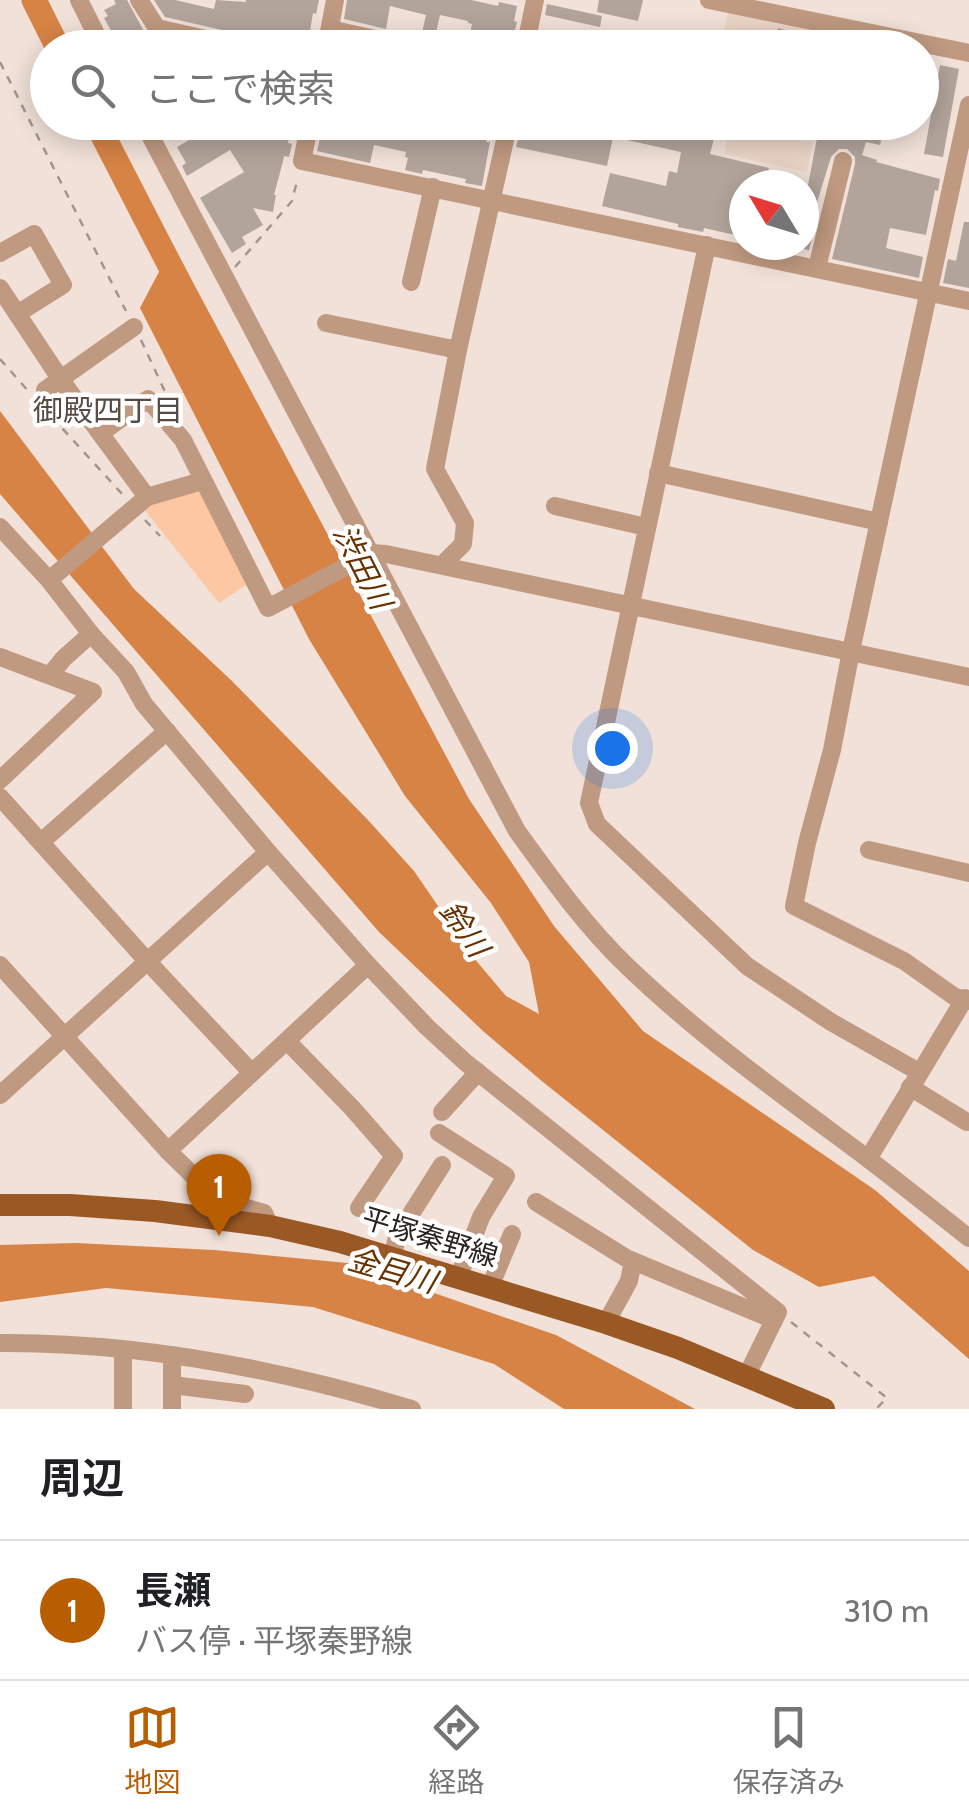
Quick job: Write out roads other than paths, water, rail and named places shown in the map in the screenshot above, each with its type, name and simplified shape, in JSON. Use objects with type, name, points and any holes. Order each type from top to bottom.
[{"type":"main road","name":"平塚秦野線","points":[[0,1204],[156,1212],[270,1226],[393,1257],[606,1322],[824,1409]]},
{"type":"street","points":[[78,0],[94,30]]},
{"type":"street","points":[[90,22],[96,0]]},
{"type":"street","points":[[139,0],[158,28],[167,30]]},
{"type":"street","points":[[330,30],[336,0]]},
{"type":"street","points":[[529,30],[535,0]]},
{"type":"street","points":[[717,1],[797,9],[879,30]]},
{"type":"street","points":[[939,45],[969,53]]},
{"type":"street","points":[[868,1159],[914,1079],[967,1000],[956,997],[904,960],[794,906],[832,750],[969,105]]},
{"type":"street","points":[[152,140],[517,831],[560,891],[626,966],[780,1096],[969,1238]]},
{"type":"street","points":[[306,140],[302,161],[969,301]]},
{"type":"street","points":[[442,565],[463,544],[466,523],[435,469],[505,140]]},
{"type":"street","points":[[818,268],[843,161]]},
{"type":"street","points":[[412,282],[434,187]]},
{"type":"street","points":[[0,253],[34,234],[62,285],[17,314]]},
{"type":"street","points":[[707,244],[589,803],[598,824],[747,966],[914,1079],[967,1122]]},
{"type":"street","points":[[0,288],[53,385],[101,433],[136,506]]},
{"type":"street","points":[[326,323],[458,350]]},
{"type":"street","points":[[53,385],[134,327]]},
{"type":"street","points":[[101,433],[148,399],[182,440],[268,608],[371,553],[386,554],[969,677]]},
{"type":"street","points":[[658,473],[879,522]]},
{"type":"street","points":[[49,580],[136,506],[202,480]]},
{"type":"street","points":[[555,506],[646,526]]},
{"type":"street","points":[[0,527],[126,672],[144,704],[268,852],[427,1027],[776,1316]]},
{"type":"street","points":[[50,675],[91,634]]},
{"type":"street","points":[[0,780],[93,692],[3,661]]},
{"type":"street","points":[[41,842],[167,730]]},
{"type":"street","points":[[0,797],[252,1073]]},
{"type":"street","points":[[870,850],[969,873]]},
{"type":"street","points":[[0,1095],[268,852]]},
{"type":"street","points":[[168,1151],[368,965]]},
{"type":"street","points":[[0,966],[168,1151],[218,1199],[264,1213],[270,1226]]},
{"type":"street","points":[[287,1041],[394,1156],[358,1208]]},
{"type":"street","points":[[442,1112],[478,1072]]},
{"type":"street","points":[[438,1133],[506,1176],[481,1217],[459,1276]]},
{"type":"street","points":[[393,1257],[397,1236],[442,1165]]},
{"type":"street","points":[[536,1202],[633,1260],[776,1316]]},
{"type":"street","points":[[490,1287],[512,1234]]},
{"type":"street","points":[[606,1322],[629,1281],[633,1260]]},
{"type":"street","points":[[746,1376],[776,1316]]},
{"type":"street","points":[[0,1343],[124,1350],[248,1368],[367,1402],[412,1409]]},
{"type":"street","points":[[123,1409],[124,1350]]},
{"type":"street","points":[[172,1356],[172,1409]]},
{"type":"street","points":[[172,1384],[245,1402],[248,1368]]},
{"type":"waterway","name":"渋田川","points":[[34,0],[49,30]]},
{"type":"waterway","name":"渋田川","points":[[105,140],[180,285]]},
{"type":"place","name":"長瀬","points":[[219,1236]]},
{"type":"district","name":"御殿四丁目","points":[[108,411]]},
{"type":"water label","name":"鈴川","points":[[464,929]]},
{"type":"water label","name":"金目川","points":[[392,1271]]}]
